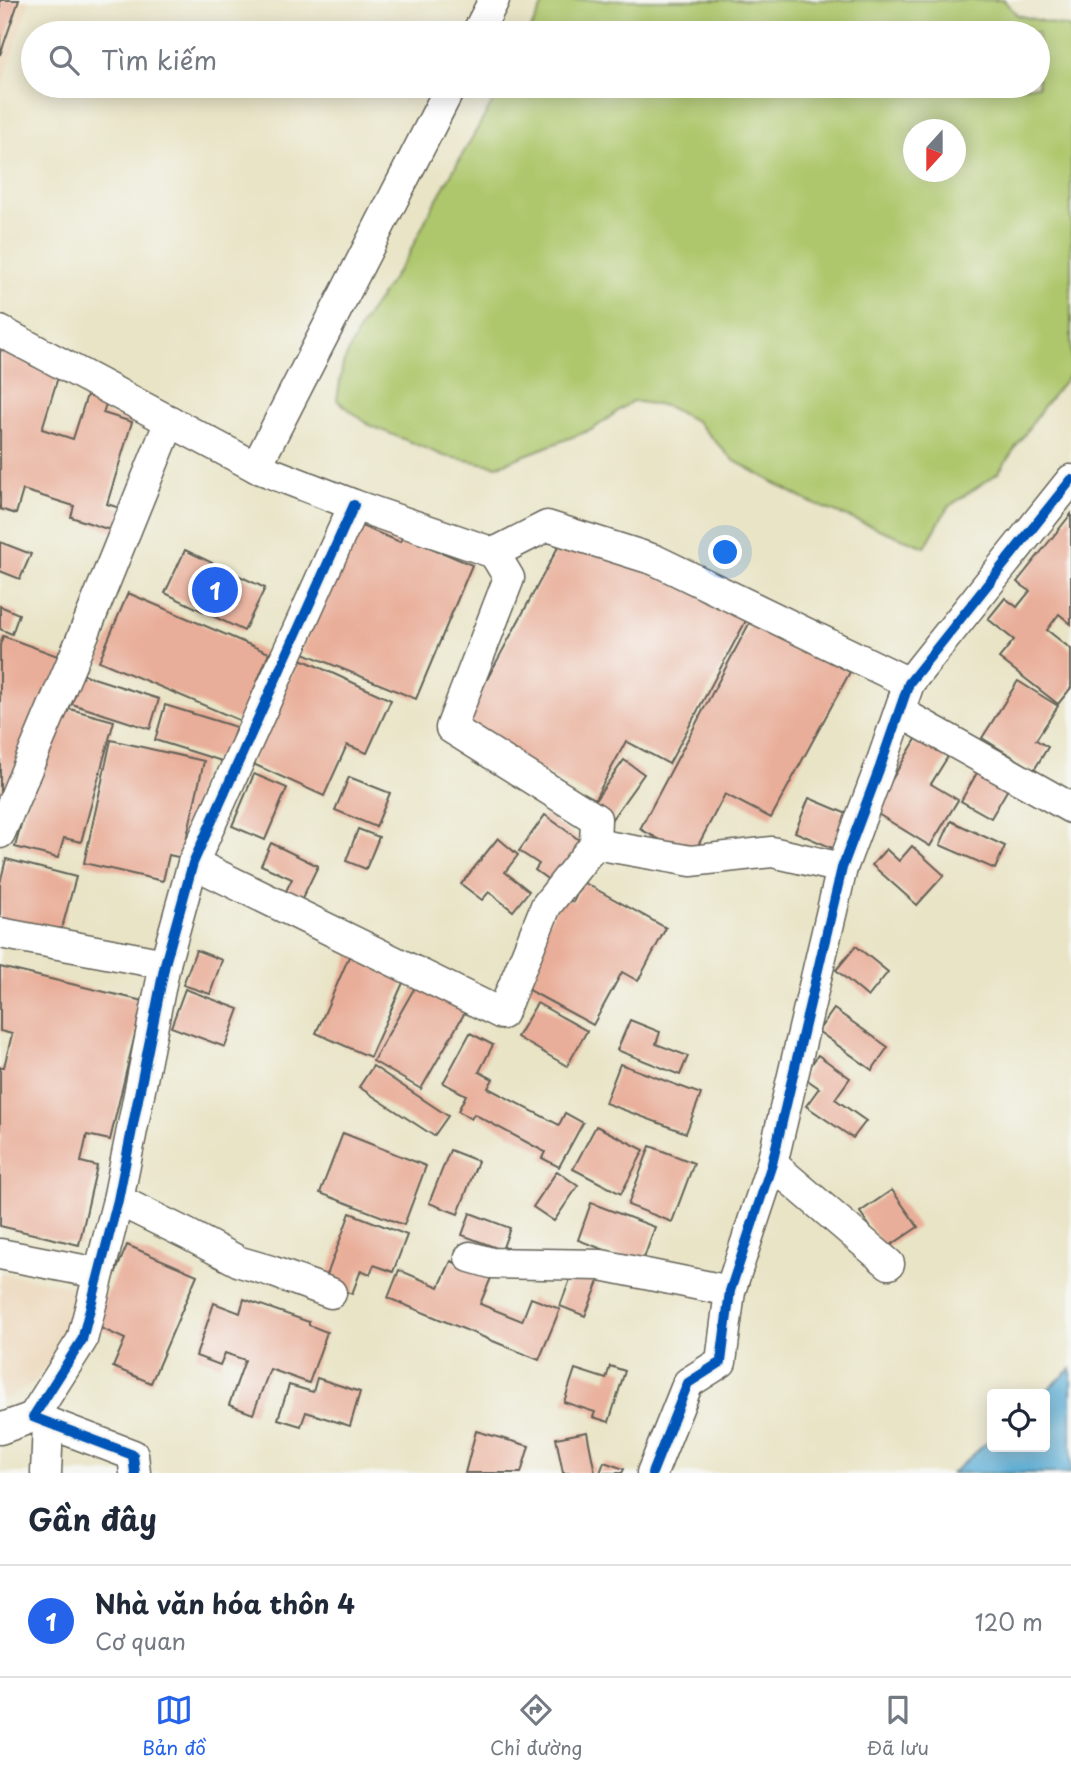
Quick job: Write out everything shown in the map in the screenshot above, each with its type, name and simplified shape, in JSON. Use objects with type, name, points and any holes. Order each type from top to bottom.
[{"type":"street","points":[[484,21],[495,0]]},
{"type":"street","points":[[256,467],[445,98]]},
{"type":"street","points":[[0,331],[256,467],[354,505],[494,553],[509,578],[451,728],[596,819],[595,844],[546,906],[502,1014],[192,863]]},
{"type":"street","points":[[0,833],[170,422]]},
{"type":"street","points":[[652,1473],[688,1383],[721,1362],[730,1291],[772,1164],[842,868],[909,683],[1071,480]]},
{"type":"street","points":[[46,1473],[41,1420],[82,1340],[118,1200],[165,964],[192,863],[354,505]]},
{"type":"street","points":[[494,553],[547,526],[655,560],[909,683]]},
{"type":"street","points":[[900,712],[1071,808]]},
{"type":"street","points":[[595,844],[691,860],[772,852],[842,868]]},
{"type":"street","points":[[0,933],[165,964]]},
{"type":"street","points":[[772,1164],[889,1264]]},
{"type":"street","points":[[118,1200],[240,1262],[331,1293]]},
{"type":"street","points":[[0,1254],[98,1273]]},
{"type":"street","points":[[470,1257],[491,1263],[601,1265],[730,1291]]},
{"type":"street","points":[[0,1429],[41,1420],[133,1455],[135,1473]]},
{"type":"shaded area","points":[[0,0],[30,0],[21,21],[0,92]]},
{"type":"shaded area","points":[[0,1273],[66,1285],[76,1301],[57,1354],[33,1383],[0,1401]]},
{"type":"green space","points":[[545,0],[1004,0],[1017,15],[1042,21],[535,21]]},
{"type":"green space","points":[[1050,23],[1071,28],[1071,373],[1044,406],[998,473],[948,507],[925,547],[809,502],[733,460],[696,421],[666,406],[632,401],[593,429],[497,466],[444,456],[369,425],[337,400],[343,364],[361,325],[409,254],[431,209],[495,98],[1050,98]]},
{"type":"water","points":[[1071,1369],[1071,1473],[952,1473],[987,1442],[987,1452],[1050,1452],[1050,1389],[1048,1389]]},
{"type":"building","points":[[0,0],[19,0],[0,55]]},
{"type":"building","points":[[2,347],[33,357],[31,365],[59,374],[42,429],[73,439],[87,395],[107,401],[103,413],[132,422],[107,504],[123,509],[116,532],[71,517],[74,506],[23,490],[16,514],[0,509]]},
{"type":"building","points":[[1071,514],[1071,624],[1059,614],[1047,630],[1071,649],[1071,688],[1058,704],[999,658],[1014,640],[988,619],[1005,598],[1017,607],[1030,591],[1017,582]]},
{"type":"building","points":[[354,523],[400,542],[403,536],[472,565],[416,699],[301,652]]},
{"type":"building","points":[[564,536],[748,617],[669,764],[626,741],[595,799],[461,728]]},
{"type":"building","points":[[0,542],[31,554],[20,579],[0,571]]},
{"type":"building","points":[[185,550],[265,588],[244,631],[165,593]]},
{"type":"building","points":[[128,593],[269,653],[241,721],[99,661]]},
{"type":"building","points":[[0,606],[19,614],[12,634],[0,629]]},
{"type":"building","points":[[751,620],[850,672],[771,818],[725,794],[692,857],[640,829]]},
{"type":"building","points":[[3,636],[66,659],[0,808],[0,645]]},
{"type":"building","points":[[299,658],[391,700],[367,753],[347,745],[324,796],[251,763]]},
{"type":"building","points":[[81,674],[159,699],[150,729],[72,704]]},
{"type":"building","points":[[1018,681],[1058,706],[1036,740],[1048,747],[1034,770],[982,738]]},
{"type":"building","points":[[165,705],[236,727],[225,762],[155,740]]},
{"type":"building","points":[[59,706],[114,721],[81,842],[64,838],[58,858],[15,847],[37,765]]},
{"type":"building","points":[[921,731],[952,750],[931,784],[958,800],[930,846],[873,811]]},
{"type":"building","points":[[111,740],[204,761],[182,858],[169,855],[163,881],[84,863]]},
{"type":"building","points":[[624,760],[644,774],[609,823],[589,809]]},
{"type":"building","points":[[982,764],[1012,782],[991,818],[961,801]]},
{"type":"building","points":[[254,774],[287,788],[265,840],[232,826]]},
{"type":"building","points":[[349,777],[390,793],[376,827],[335,810]]},
{"type":"building","points":[[809,798],[852,816],[837,850],[795,832]]},
{"type":"building","points":[[545,815],[586,845],[557,886],[535,870],[539,864],[519,851]]},
{"type":"building","points":[[951,821],[1005,846],[995,869],[940,845]]},
{"type":"building","points":[[358,829],[379,837],[366,869],[346,861]]},
{"type":"building","points":[[498,838],[518,855],[505,872],[529,891],[513,911],[489,892],[482,900],[461,884]]},
{"type":"building","points":[[271,843],[318,866],[301,901],[285,893],[292,879],[261,865]]},
{"type":"building","points":[[912,846],[944,875],[917,905],[872,865],[886,849],[899,861]]},
{"type":"building","points":[[6,859],[76,877],[60,935],[0,920],[0,883]]},
{"type":"building","points":[[583,882],[666,928],[638,981],[622,972],[593,1025],[516,983],[563,896],[573,902]]},
{"type":"building","points":[[856,946],[888,972],[868,997],[836,970]]},
{"type":"building","points":[[196,950],[222,960],[210,994],[183,985]]},
{"type":"building","points":[[351,952],[406,976],[370,1057],[316,1033]]},
{"type":"building","points":[[0,967],[143,1001],[110,1140],[87,1135],[81,1162],[97,1166],[79,1245],[0,1226],[0,1067],[4,1067],[12,1034],[0,1031]]},
{"type":"building","points":[[419,980],[468,1007],[421,1089],[373,1061]]},
{"type":"building","points":[[185,989],[239,1009],[225,1047],[171,1027]]},
{"type":"building","points":[[537,1003],[587,1031],[567,1066],[517,1037]]},
{"type":"building","points":[[834,1009],[888,1047],[872,1070],[818,1031]]},
{"type":"building","points":[[630,1020],[660,1032],[656,1044],[688,1056],[680,1075],[617,1050]]},
{"type":"building","points":[[470,1033],[493,1045],[479,1072],[493,1079],[488,1088],[559,1125],[565,1113],[583,1123],[559,1167],[542,1158],[545,1152],[474,1114],[471,1119],[458,1111],[466,1095],[443,1083]]},
{"type":"building","points":[[818,1055],[850,1078],[835,1099],[866,1121],[853,1138],[806,1106],[819,1088],[803,1077]]},
{"type":"building","points":[[620,1064],[701,1094],[686,1133],[605,1103]]},
{"type":"building","points":[[373,1066],[448,1116],[434,1136],[359,1087]]},
{"type":"building","points":[[596,1126],[644,1150],[621,1194],[573,1169]]},
{"type":"building","points":[[343,1133],[426,1166],[404,1225],[320,1193]]},
{"type":"building","points":[[650,1146],[694,1163],[672,1222],[628,1205]]},
{"type":"building","points":[[450,1150],[478,1161],[458,1214],[429,1203]]},
{"type":"building","points":[[557,1171],[578,1186],[554,1221],[533,1207]]},
{"type":"building","points":[[892,1190],[918,1227],[885,1249],[860,1212]]},
{"type":"building","points":[[591,1203],[655,1227],[642,1264],[578,1240]]},
{"type":"building","points":[[350,1213],[407,1235],[393,1272],[374,1265],[370,1274],[361,1270],[352,1294],[324,1283]]},
{"type":"building","points":[[470,1213],[510,1228],[502,1250],[462,1235]]},
{"type":"building","points":[[127,1245],[197,1275],[151,1383],[113,1367],[125,1339],[94,1325]]},
{"type":"building","points":[[451,1261],[491,1278],[480,1304],[522,1321],[531,1298],[560,1309],[539,1360],[388,1298],[399,1270],[439,1287]]},
{"type":"building","points":[[574,1269],[600,1279],[585,1316],[560,1306]]},
{"type":"building","points":[[244,1299],[309,1322],[309,1325],[327,1332],[309,1383],[270,1369],[253,1414],[229,1405],[245,1360],[225,1353],[220,1365],[196,1356],[214,1303],[240,1313]]},
{"type":"building","points":[[610,1366],[625,1371],[609,1422],[593,1417],[595,1412],[564,1402],[575,1369],[606,1379]]},
{"type":"building","points":[[317,1378],[360,1392],[350,1426],[306,1412],[301,1426],[278,1419],[289,1385],[313,1392]]},
{"type":"building","points":[[476,1431],[529,1446],[521,1473],[465,1473]]},
{"type":"building","points":[[587,1432],[595,1473],[563,1473],[556,1438]]},
{"type":"building","points":[[604,1462],[624,1469],[622,1473],[600,1473]]},
{"type":"cycle path","points":[[652,1473],[688,1383],[721,1362],[730,1291],[772,1164],[842,868],[909,683],[1071,480]]},
{"type":"cycle path","points":[[135,1473],[133,1455],[33,1417],[82,1340],[118,1200],[165,964],[193,863],[354,505]]},
{"type":"place","name":"Nhà văn hóa thôn 4","points":[[215,590]]}]
